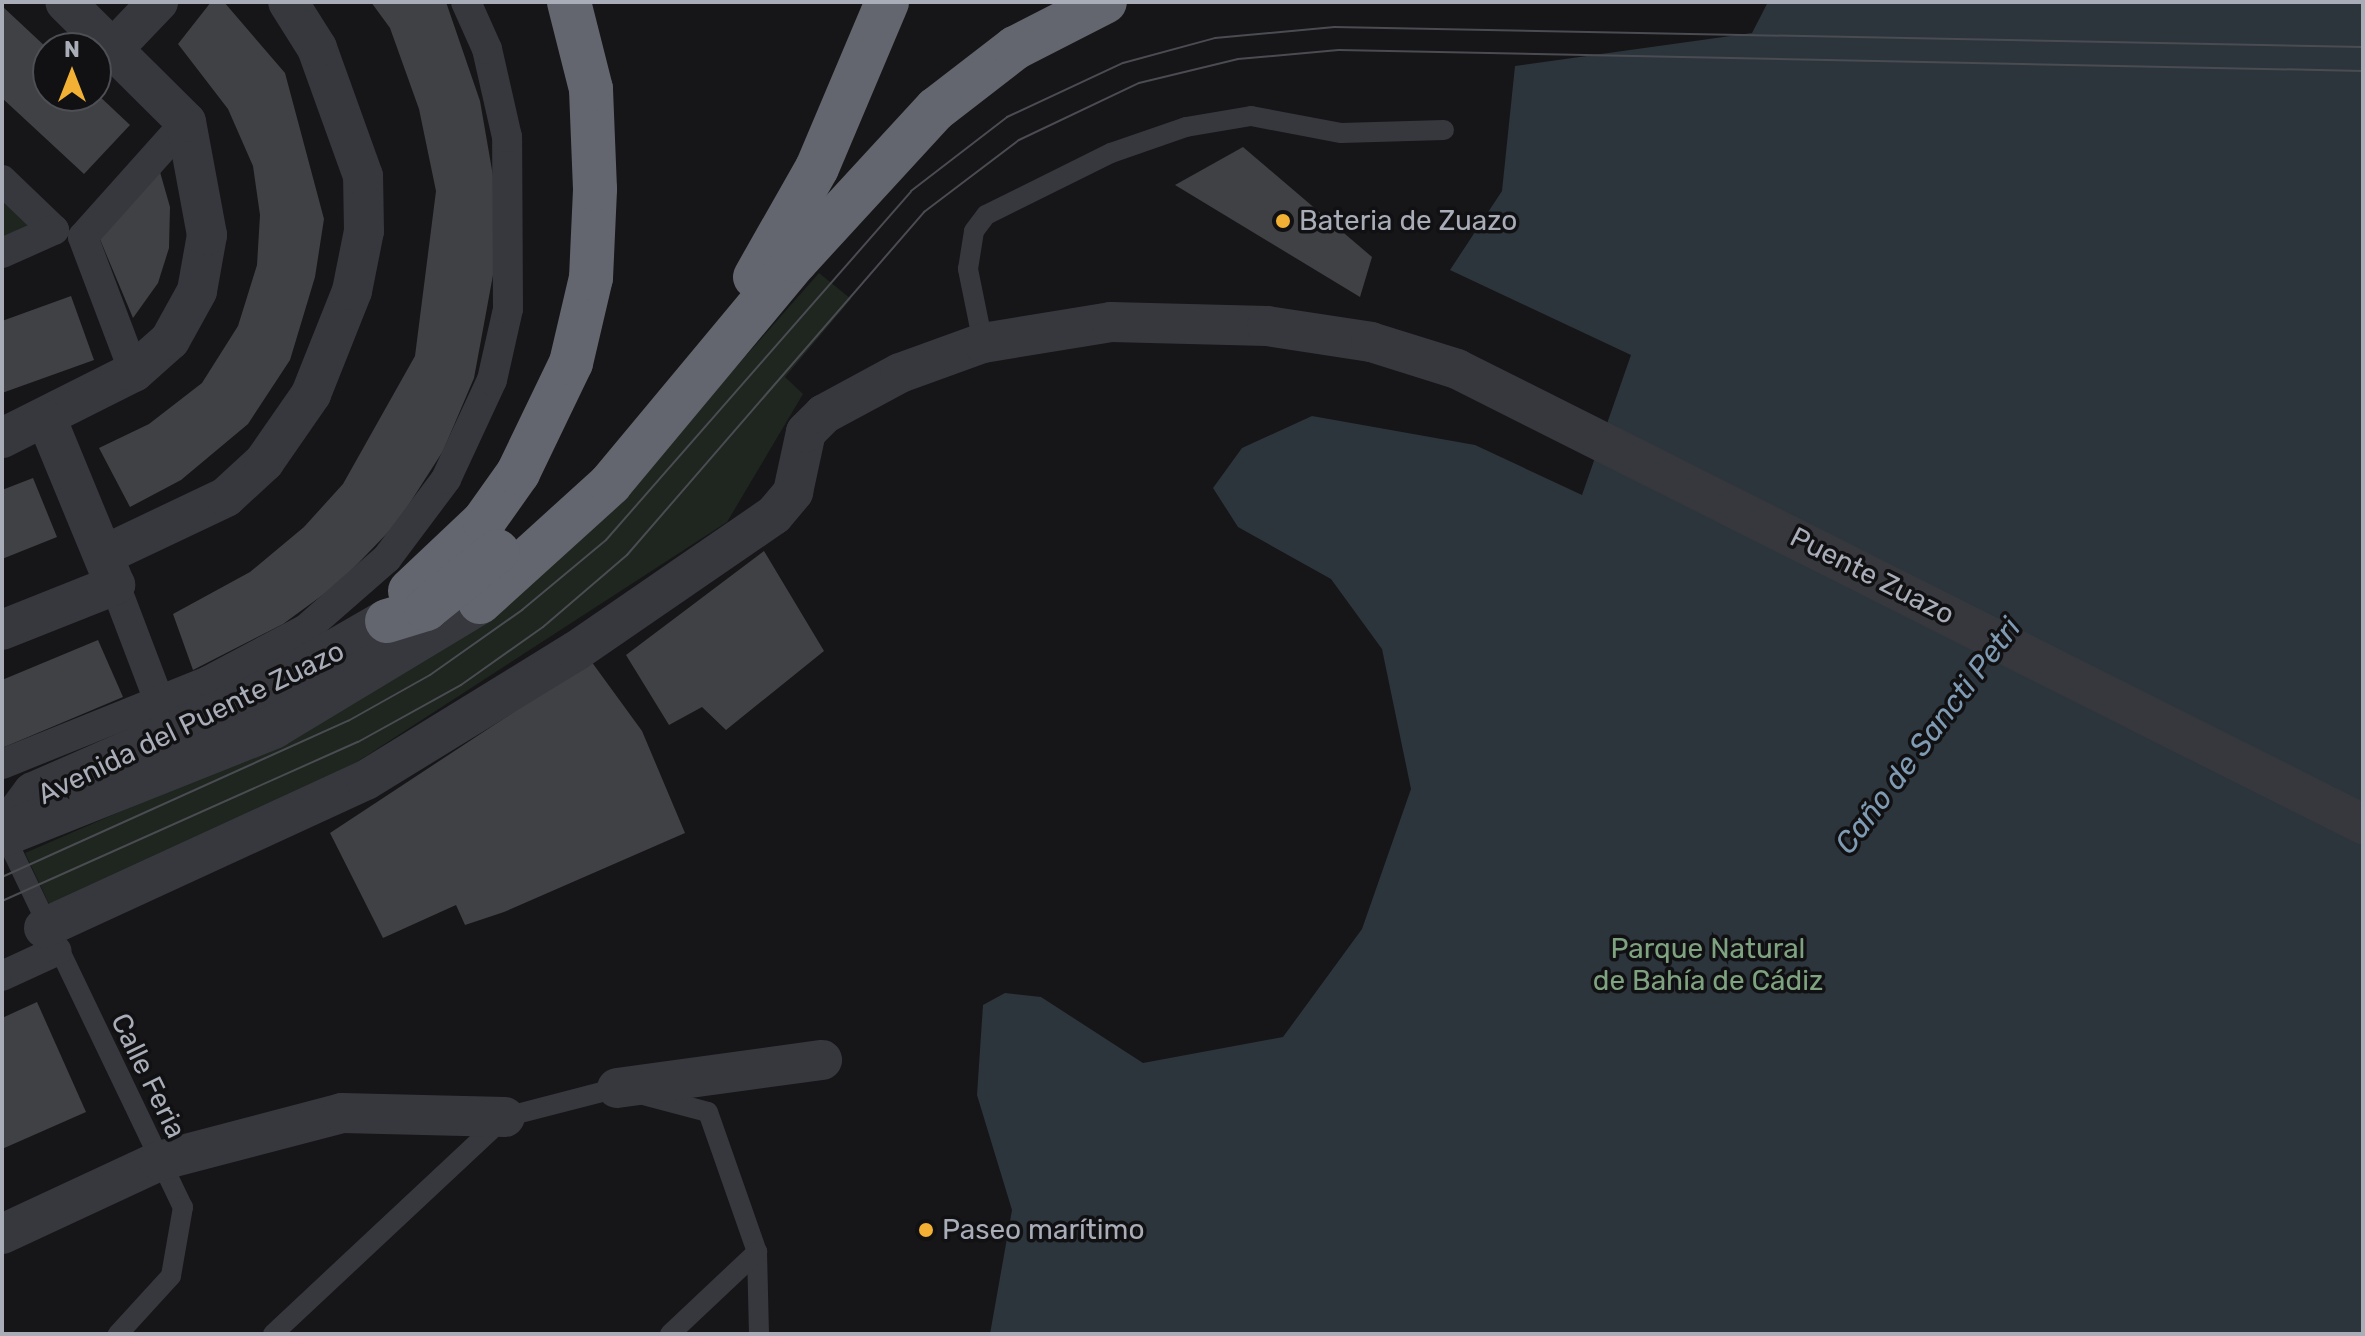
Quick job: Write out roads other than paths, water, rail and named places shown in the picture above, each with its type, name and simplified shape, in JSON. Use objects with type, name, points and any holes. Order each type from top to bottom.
[{"type":"highway","points":[[387,621],[484,521],[518,473],[571,363],[591,278],[595,189],[591,89],[569,2]]},
{"type":"highway","points":[[387,621],[426,609],[533,521],[722,318],[771,257],[810,181],[887,2]]},
{"type":"highway","points":[[480,602],[610,484],[796,261],[936,109],[1015,48],[1105,2]]},
{"type":"street","points":[[2,438],[47,420],[134,372],[170,340],[197,291],[207,235],[186,122],[65,2]]},
{"type":"street","points":[[114,48],[158,2]]},
{"type":"street","points":[[2,630],[110,570],[226,497],[264,462],[311,394],[352,291],[364,231],[363,176],[317,48],[288,2]]},
{"type":"street","points":[[2,764],[159,701],[306,629],[387,558],[446,479],[492,380],[508,309],[507,137],[487,49],[466,2]]},
{"type":"street","points":[[2,253],[68,233],[186,122]]},
{"type":"street","points":[[2,180],[68,233],[134,372]]},
{"type":"street","name":"Puente Zuazo","points":[[983,343],[1111,322],[1267,326],[1371,342],[1457,369],[1552,414],[2363,824]]},
{"type":"street","points":[[2,976],[50,940],[366,780],[523,683],[774,515],[793,492],[806,432],[824,414],[900,373],[983,343]]},
{"type":"street","points":[[47,420],[110,570],[159,701]]},
{"type":"street","name":"Avenida del Puente Zuazo","points":[[3,835],[273,727],[480,602]]},
{"type":"street","name":"Avenida del Puente Zuazo","points":[[3,835],[34,794],[259,695],[387,621]]},
{"type":"street","points":[[617,1088],[822,1060]]},
{"type":"street","points":[[2,1234],[159,1161],[342,1113],[505,1117]]},
{"type":"lane","points":[[983,343],[968,269],[974,231],[986,215],[1098,159],[1186,127],[1251,116],[1341,133],[1444,130]]},
{"type":"lane","name":"Calle Feria","points":[[3,835],[50,940],[183,1207],[171,1276],[118,1334]]},
{"type":"lane","points":[[273,1334],[505,1117],[617,1088],[708,1112],[757,1252],[759,1334]]},
{"type":"lane","points":[[670,1334],[757,1252]]},
{"type":"water","name":"Parque Natural de Bahía de Cádiz","points":[[1768,2],[2363,2],[2363,1334],[990,1334],[1012,1210],[977,1095],[983,1005],[1005,993],[1041,997],[1143,1063],[1283,1037],[1362,929],[1411,789],[1382,649],[1331,579],[1238,527],[1213,488],[1242,448],[1312,416],[1475,445],[1582,495],[1631,355],[1450,270],[1502,191],[1515,66],[1752,33]]},
{"type":"tram line","points":[[2,877],[348,721],[430,675],[522,610],[606,540],[911,191],[1007,117],[1123,63],[1215,38],[1334,27],[2363,47]]},
{"type":"tram line","points":[[2,901],[358,742],[461,685],[543,627],[627,555],[924,212],[1019,140],[1139,83],[1238,59],[1339,50],[2363,71]]},
{"type":"place","name":"Bateria de Zuazo","points":[[1283,221]]},
{"type":"place","name":"Paseo marítimo","points":[[926,1230]]},
{"type":"water label","name":"Caño de Sancti Petri","points":[[1928,736]]}]
